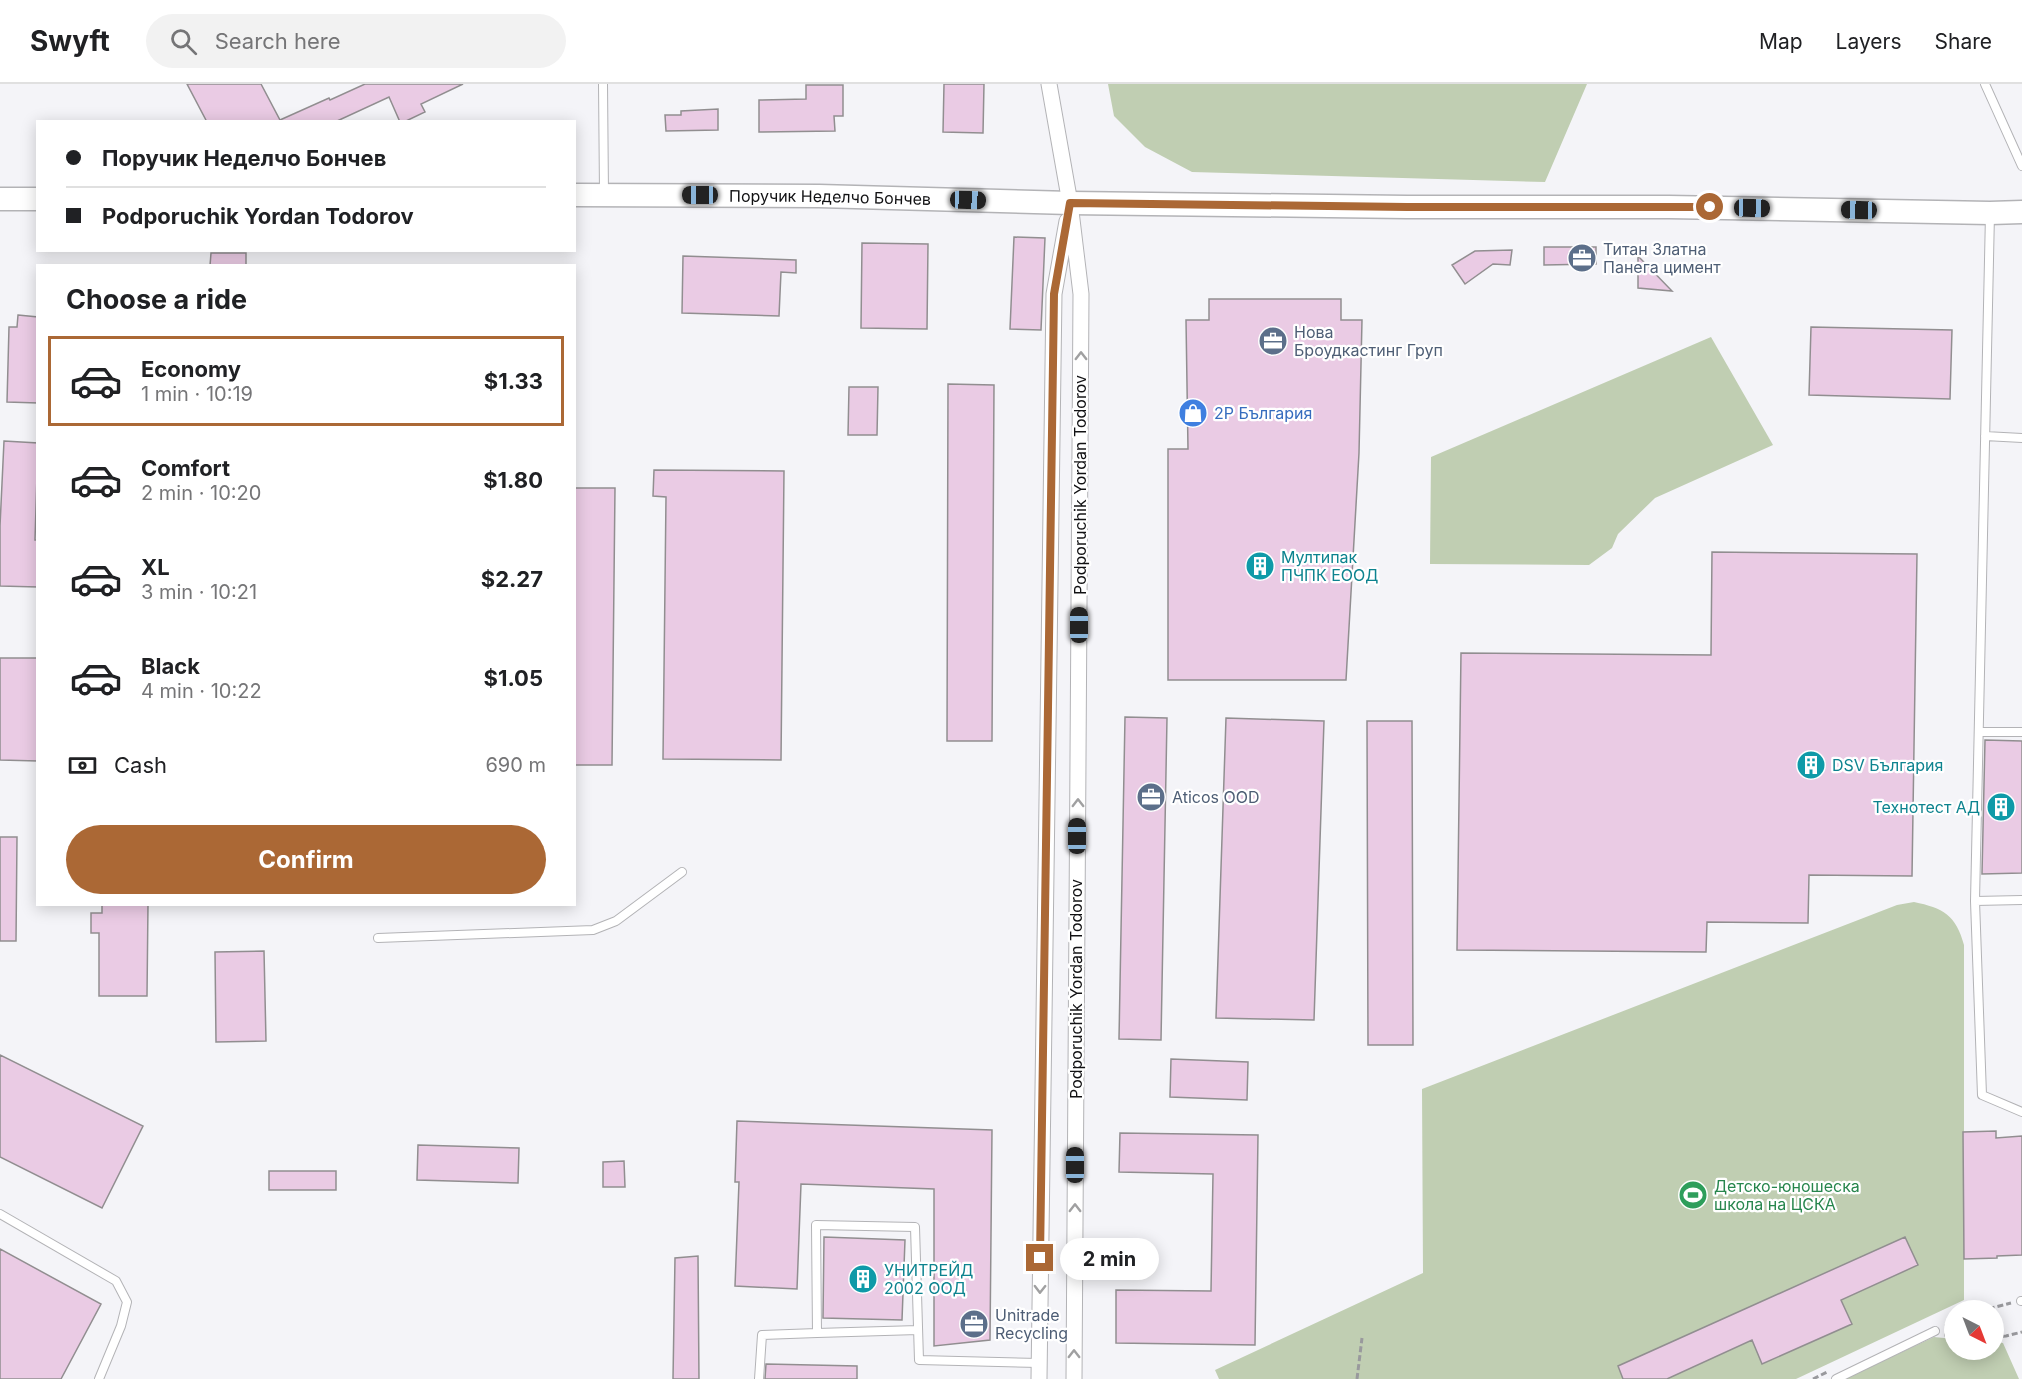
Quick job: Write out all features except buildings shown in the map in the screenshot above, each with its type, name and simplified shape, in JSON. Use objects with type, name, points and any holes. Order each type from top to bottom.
[{"type":"street","name":"Podporuchik Yordan Todorov","points":[[1049,84],[1070,203],[1081,294],[1074,1379]]},
{"type":"street","name":"Поручик Неделчо Бончев","points":[[576,195],[819,196],[1070,203],[1407,207],[1669,207],[2022,212]]},
{"type":"street","points":[[0,199],[36,199]]},
{"type":"street","name":"Podporuchik Yordan Todorov","points":[[1038,1379],[1054,294],[1070,203]]},
{"type":"lane","points":[[603,84],[604,195]]},
{"type":"lane","points":[[1985,84],[2022,166]]},
{"type":"lane","points":[[1990,213],[1975,901],[1982,1095],[2022,1112]]},
{"type":"lane","points":[[1985,436],[2022,438]]},
{"type":"lane","points":[[1979,732],[2022,732]]},
{"type":"lane","points":[[378,938],[593,930],[616,921],[682,872]]},
{"type":"lane","points":[[1975,901],[2022,900]]},
{"type":"lane","points":[[0,1214],[116,1281],[127,1302],[121,1326],[99,1379]]},
{"type":"lane","points":[[816,1333],[816,1225],[915,1227],[919,1360],[1039,1363]]},
{"type":"lane","points":[[759,1379],[762,1335],[918,1330]]},
{"type":"lane","points":[[1836,1379],[1935,1330]]},
{"type":"path","points":[[2004,1305],[2022,1301]]},
{"type":"path","points":[[2004,1335],[2022,1332]]},
{"type":"path","points":[[1357,1379],[1362,1338]]},
{"type":"green space","points":[[1108,84],[1587,84],[1545,182],[1192,172],[1145,147],[1114,116]]},
{"type":"green space","points":[[1711,337],[1773,445],[1655,498],[1618,534],[1612,548],[1589,565],[1430,564],[1431,457]]},
{"type":"green space","name":"Детско-юношеска школа на ЦСКА","points":[[1914,902],[1940,910],[1957,926],[1964,945],[1964,1300],[1944,1300],[1944,1309],[1796,1379],[1219,1379],[1215,1370],[1423,1273],[1422,1089],[1897,905]]},
{"type":"green space","points":[[1934,1337],[1944,1338],[1944,1360],[2004,1360],[2004,1345],[2019,1379],[1844,1379]]},
{"type":"place","name":"Титан Златна Панега цимент","points":[[1582,258]]},
{"type":"place","name":"Нова Броудкастинг Груп","points":[[1273,341]]},
{"type":"place","name":"2Р България","points":[[1193,413]]},
{"type":"place","name":"Мултипак ПЧПК ЕООД","points":[[1260,566]]},
{"type":"place","name":"DSV България","points":[[1811,765]]},
{"type":"place","name":"Aticos OOD","points":[[1151,797]]},
{"type":"place","name":"Технотест АД","points":[[2001,807]]},
{"type":"place","name":"Детско-юношеска школа на ЦСКА","points":[[1693,1195]]},
{"type":"place","name":"УНИТРЕЙД 2002 ООД","points":[[863,1279]]},
{"type":"place","name":"Unitrade Recycling","points":[[974,1324]]},
{"type":"route","points":[[1040,1258],[1054,294],[1070,203],[1407,207],[1710,207]]}]
